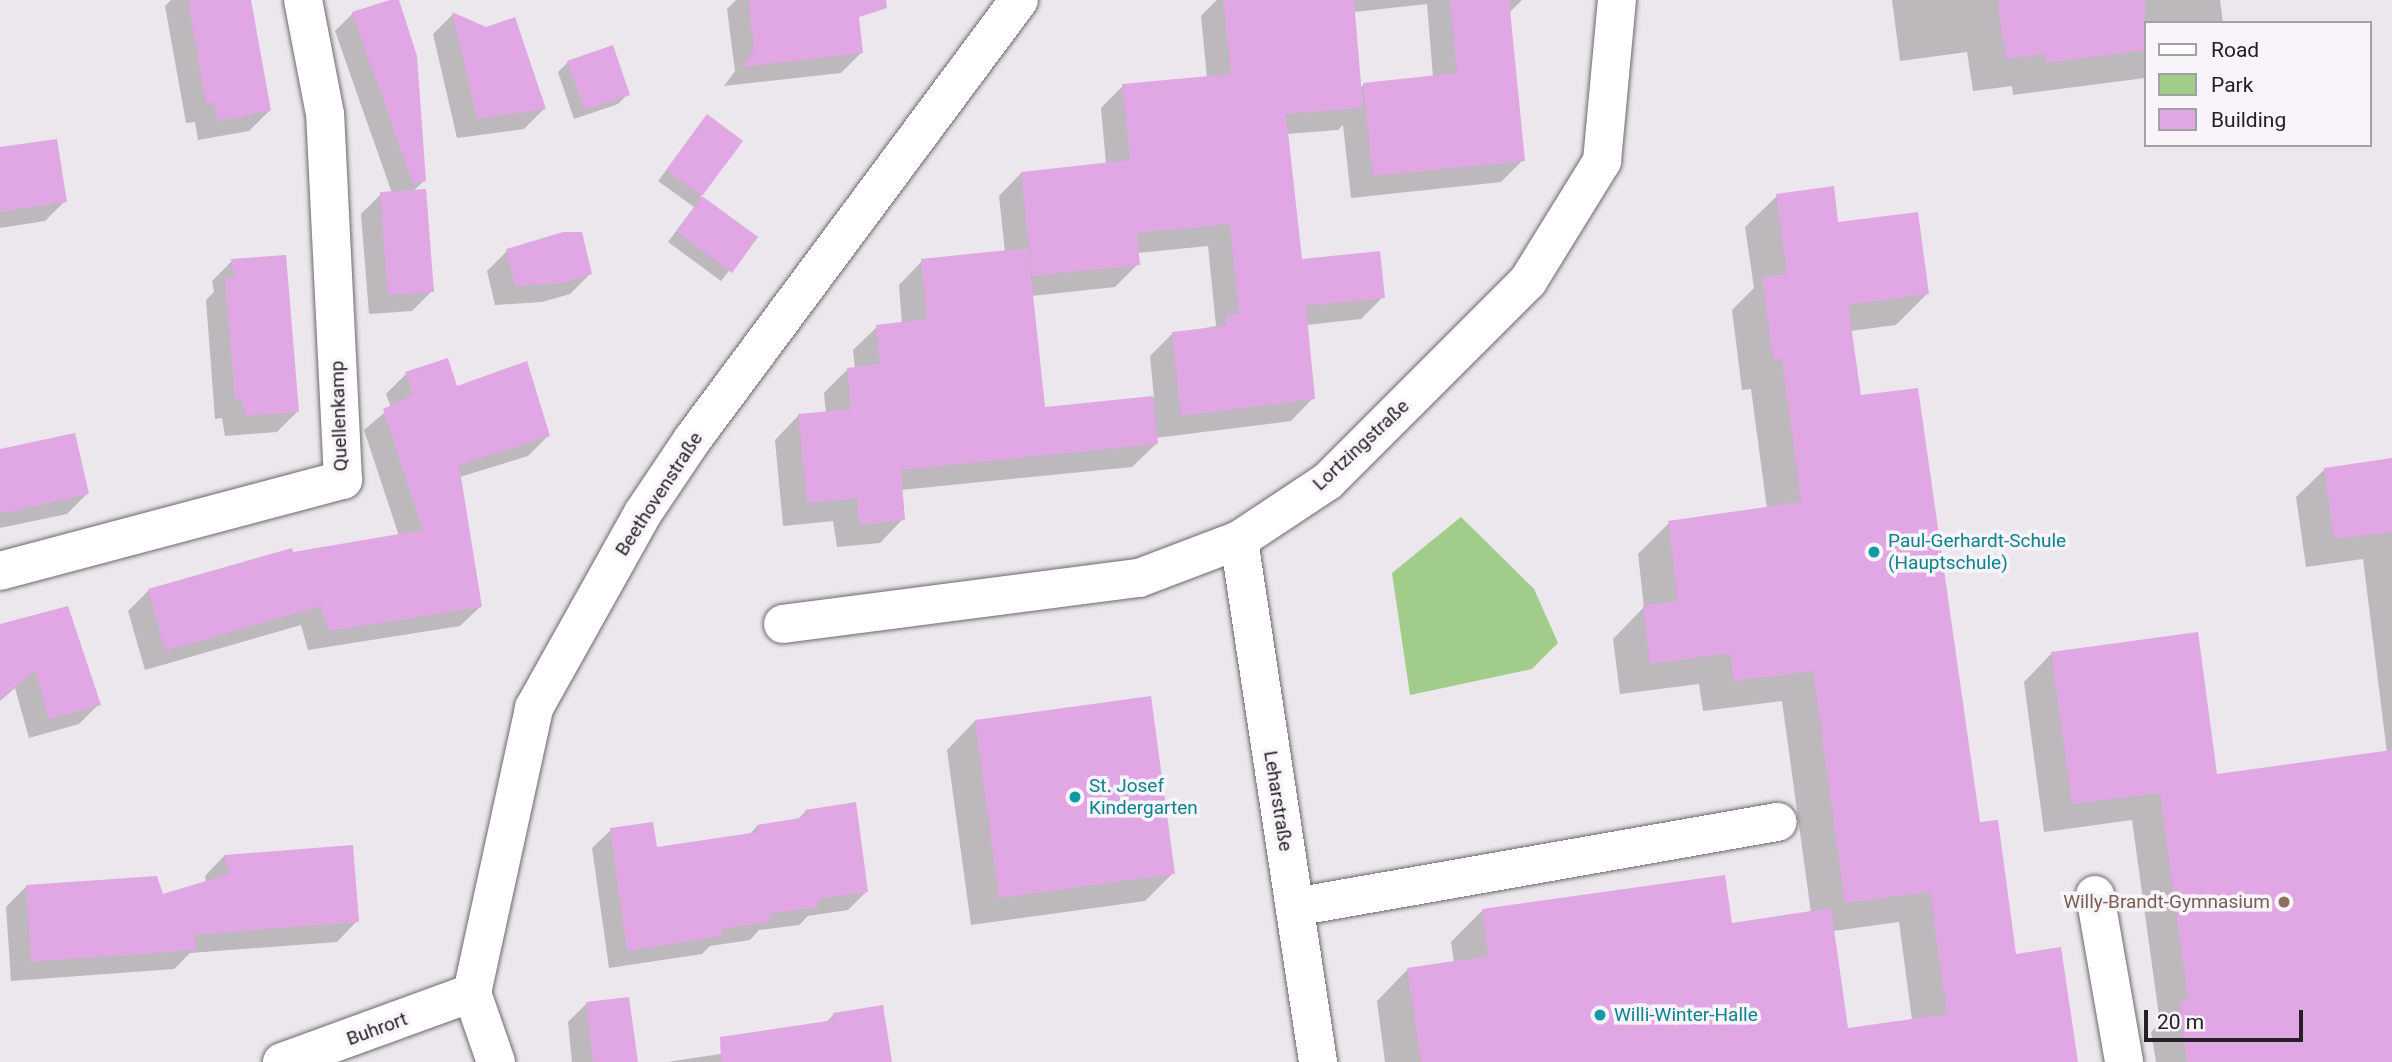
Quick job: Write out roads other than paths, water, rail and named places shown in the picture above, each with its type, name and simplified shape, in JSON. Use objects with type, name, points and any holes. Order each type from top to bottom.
[{"type":"street","name":"Quellenkamp","points":[[0,571],[343,480],[325,114],[303,0]]},
{"type":"street","name":"Beethovenstraße","points":[[472,993],[534,708],[643,513],[692,440],[1019,0]]},
{"type":"street","name":"Lortzingstraße","points":[[783,624],[1139,578],[1238,540],[1328,481],[1528,281],[1602,161],[1617,0]]},
{"type":"street","name":"Leharstraße","points":[[1238,540],[1318,1062]]},
{"type":"street","points":[[1295,907],[1778,822]]},
{"type":"street","points":[[2095,895],[2124,1062]]},
{"type":"street","name":"Buhrort","points":[[282,1062],[472,993]]},
{"type":"street","points":[[472,993],[496,1062]]},
{"type":"place","name":"Paul-Gerhardt-Schule (Hauptschule)","points":[[1874,552]]},
{"type":"place","name":"St. Josef Kindergarten","points":[[1075,797]]},
{"type":"place","name":"Willy-Brandt-Gymnasium","points":[[2284,902]]},
{"type":"place","name":"Willi-Winter-Halle","points":[[1600,1015]]}]
